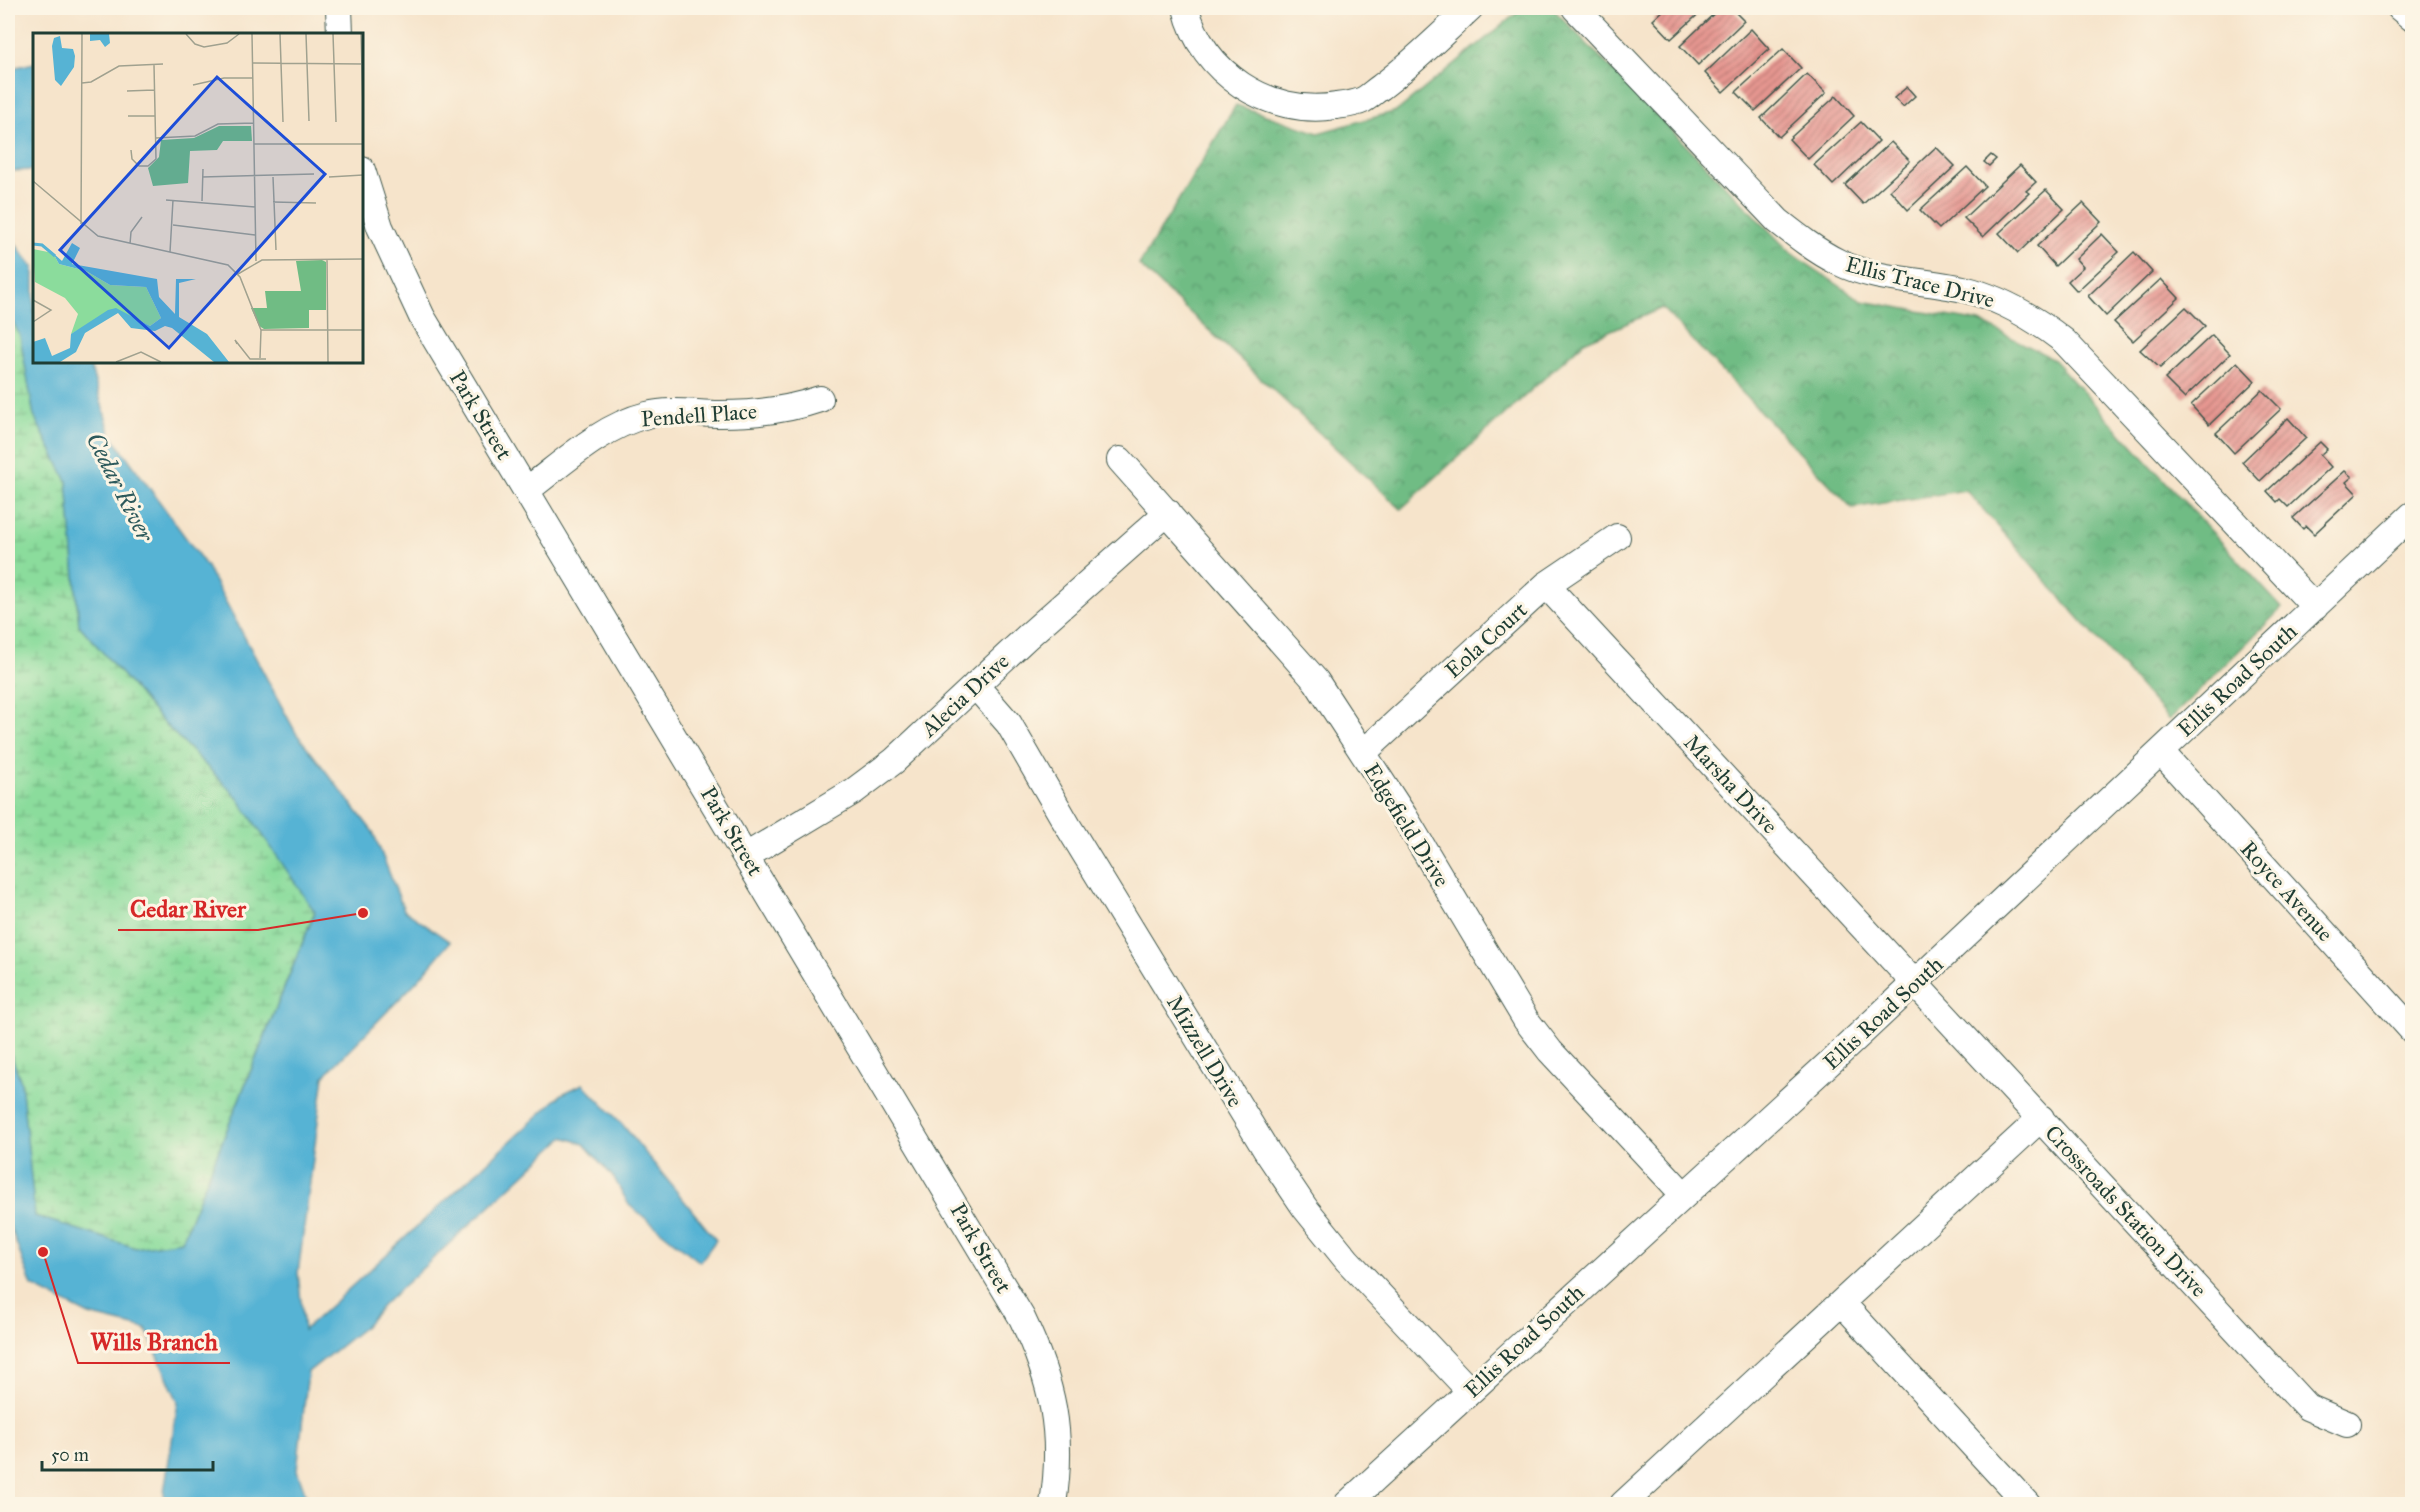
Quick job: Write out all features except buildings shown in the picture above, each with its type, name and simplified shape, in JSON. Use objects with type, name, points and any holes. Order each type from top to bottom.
[{"type":"street","points":[[339,8],[340,33]]},
{"type":"street","points":[[1186,8],[1191,27],[1204,51],[1227,75],[1243,87],[1275,101],[1305,108],[1324,108],[1363,100],[1399,74],[1470,8]]},
{"type":"street","name":"Ellis Trace Drive","points":[[1575,8],[1778,221],[1809,246],[1839,263],[1868,273],[1908,282],[1963,289],[2007,303],[2039,322],[2064,341],[2315,607]]},
{"type":"street","points":[[2400,8],[2412,18]]},
{"type":"street","name":"Park Street","points":[[363,173],[380,227],[404,283],[422,317],[953,1200],[1031,1337],[1040,1355],[1051,1393],[1056,1427],[1058,1472],[1053,1504]]},
{"type":"street","name":"Pendell Place","points":[[527,490],[599,436],[630,420],[650,414],[684,412],[752,413],[799,406],[820,399]]},
{"type":"street","name":"Edgefield Drive","points":[[1120,460],[1316,681],[1404,816],[1526,1020],[1550,1051],[1683,1195]]},
{"type":"street","name":"Alecia Drive","points":[[746,856],[854,791],[894,761],[1168,512]]},
{"type":"street","name":"Ellis Road South","points":[[1347,1504],[1916,983],[2412,515]]},
{"type":"street","name":"Eola Court","points":[[1362,753],[1546,585],[1617,537]]},
{"type":"street","name":"Marsha Drive","points":[[1546,585],[1916,983]]},
{"type":"street","name":"Mizzell Drive","points":[[975,685],[1009,724],[1068,826],[1266,1150],[1305,1208],[1347,1260],[1470,1391]]},
{"type":"street","name":"Royce Avenue","points":[[2161,752],[2412,1030]]},
{"type":"street","name":"Crossroads Station Drive","points":[[1916,983],[2307,1407],[2347,1424]]},
{"type":"street","points":[[1623,1504],[2041,1119]]},
{"type":"street","points":[[1842,1303],[2027,1504]]},
{"type":"green space","points":[[1523,8],[1552,8],[1791,253],[1862,301],[1980,322],[2052,358],[2282,608],[2169,720],[1966,490],[1852,508],[1662,308],[1584,342],[1401,509],[1139,265],[1236,105],[1318,133],[1397,111]]},
{"type":"green space","points":[[8,312],[20,336],[34,416],[67,481],[79,625],[162,721],[237,797],[315,911],[182,1241],[136,1248],[35,1216],[21,1082],[8,1047]]},
{"type":"water","points":[[33,63],[33,170],[8,171],[8,69]]},
{"type":"water","points":[[8,231],[33,267],[33,363],[89,363],[111,435],[207,567],[296,733],[373,832],[404,910],[450,942],[419,979],[324,1076],[298,1273],[304,1330],[562,1094],[583,1084],[622,1124],[716,1240],[700,1262],[629,1205],[614,1178],[584,1144],[564,1137],[384,1304],[363,1328],[308,1372],[297,1470],[309,1504],[165,1504],[164,1492],[178,1402],[146,1329],[89,1315],[32,1286],[8,1221],[8,1047],[21,1082],[35,1216],[136,1248],[182,1241],[315,912],[237,797],[162,721],[79,625],[67,481],[34,416],[20,336],[8,312]]},
{"type":"place","name":"Cedar River","points":[[363,913]]},
{"type":"place","name":"Wills Branch","points":[[43,1252]]}]
